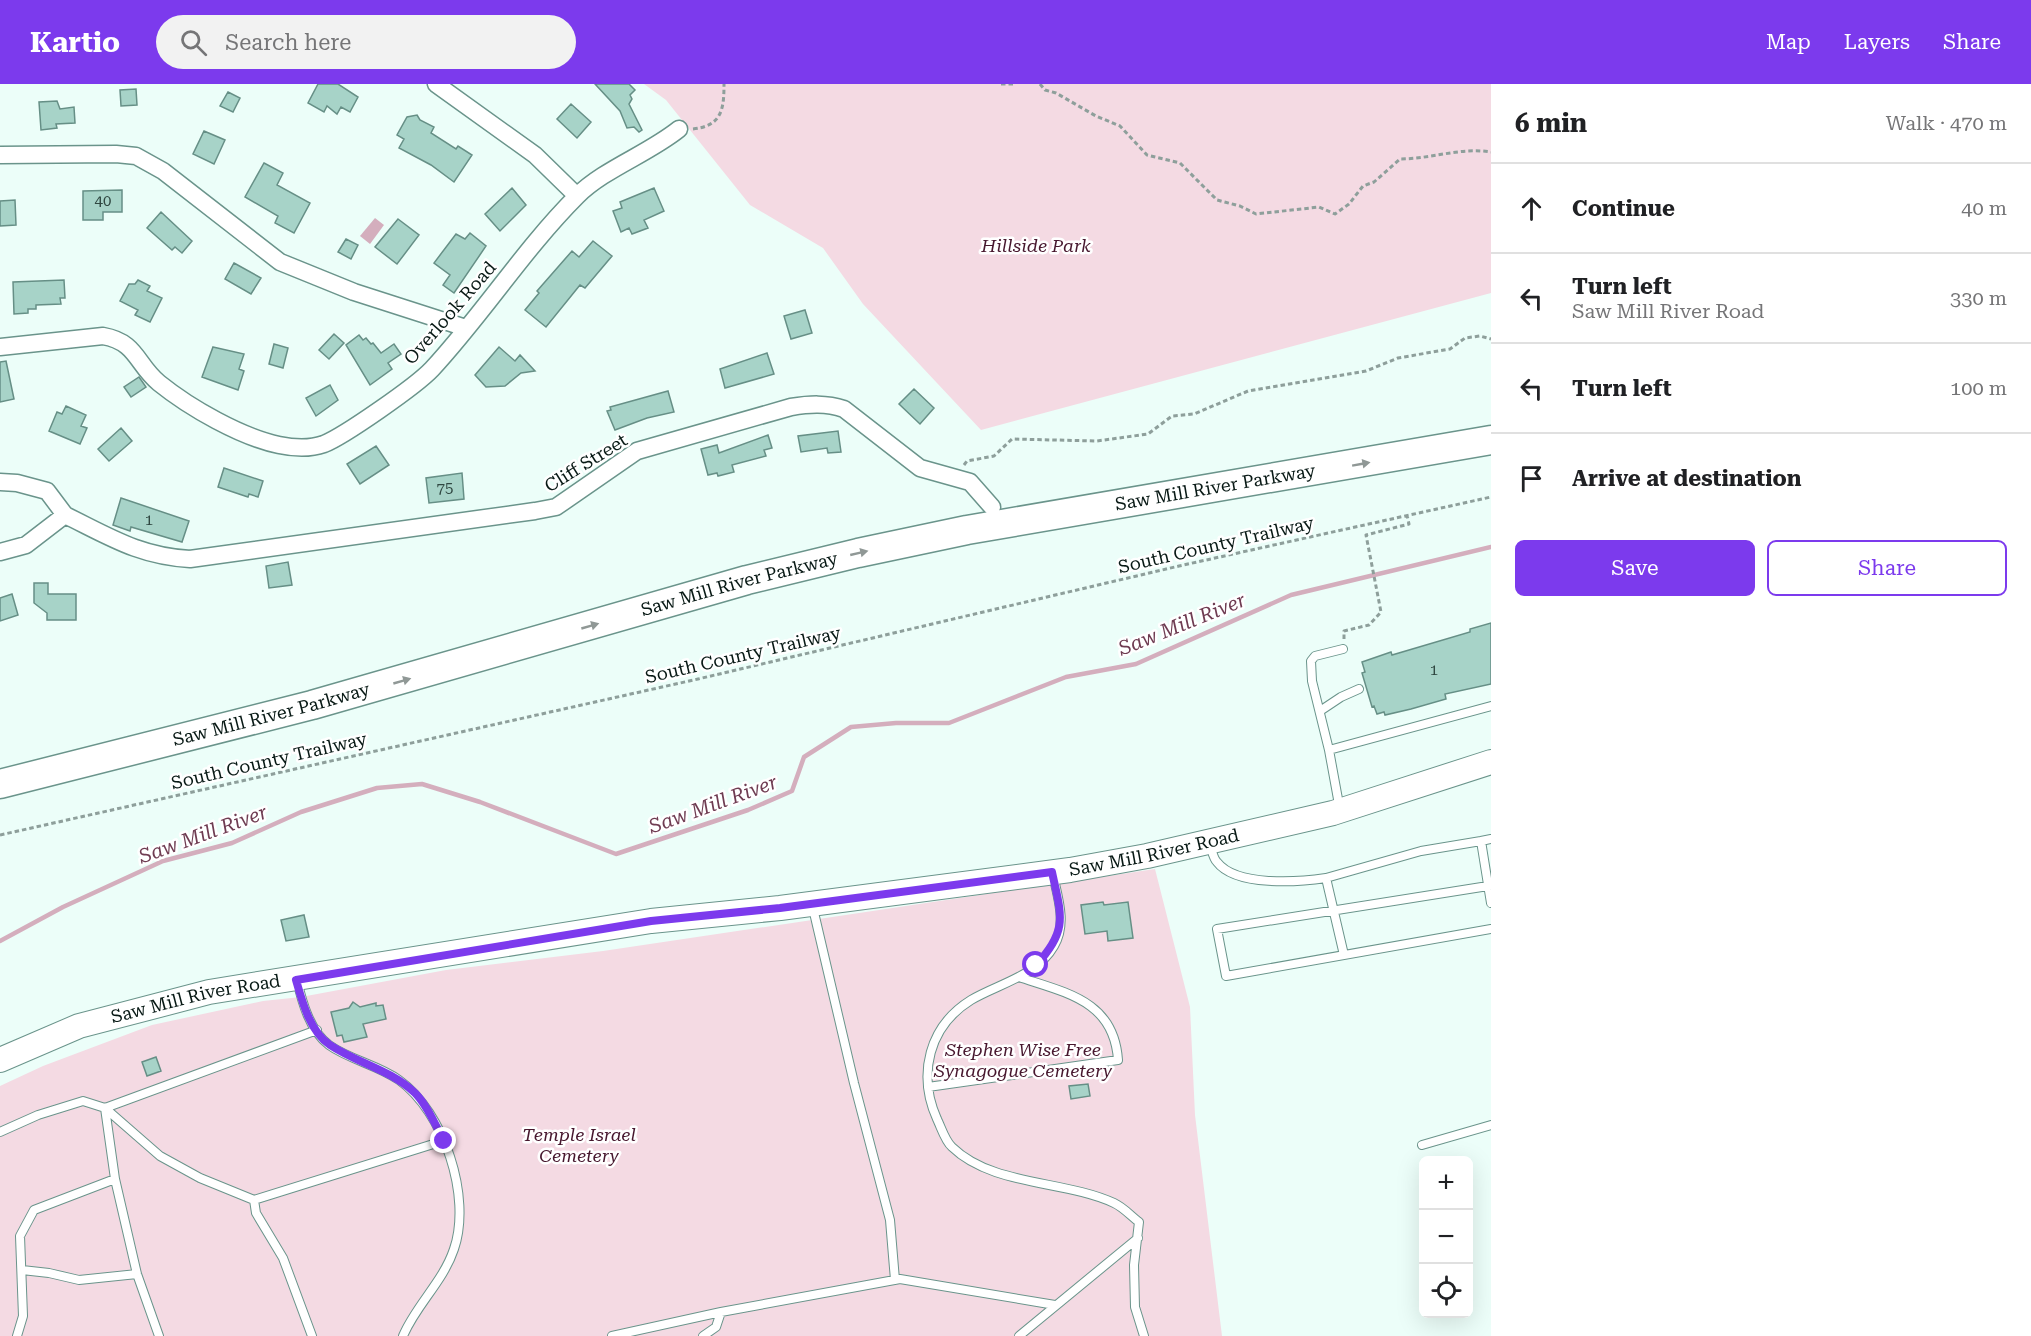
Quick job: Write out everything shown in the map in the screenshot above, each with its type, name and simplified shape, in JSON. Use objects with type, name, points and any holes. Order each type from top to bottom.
[{"type":"highway","name":"Saw Mill River Parkway","points":[[0,764],[304,688],[752,560],[851,535],[992,507],[1491,421]]},
{"type":"highway","name":"Saw Mill River Parkway","points":[[0,784],[289,712],[747,580],[858,553],[968,530],[1491,440]]},
{"type":"main road","name":"Saw Mill River Road","points":[[0,1060],[79,1026],[209,992],[296,980],[651,921],[812,904],[1052,872],[1210,843],[1340,810],[1491,762]]},
{"type":"street","points":[[446,87],[535,155],[577,196]]},
{"type":"street","name":"Overlook Road","points":[[0,347],[112,337],[127,343],[156,381],[174,395],[250,437],[280,446],[304,448],[324,444],[353,428],[430,371],[547,228],[588,186],[660,145],[679,129]]},
{"type":"street","points":[[0,155],[116,154],[136,156],[163,171],[257,247],[280,262],[354,292],[466,328]]},
{"type":"street","name":"Cliff Street","points":[[65,515],[137,550],[161,558],[190,559],[535,511],[556,507],[637,451],[791,407],[812,404],[832,405],[844,409],[920,468],[957,477],[979,489],[992,507]]},
{"type":"street","points":[[0,482],[17,483],[47,491],[65,515],[26,545],[0,552]]},
{"type":"lane","points":[[1340,810],[1329,750],[1312,681],[1311,661],[1316,656],[1343,649]]},
{"type":"lane","points":[[1320,711],[1341,697],[1359,689]]},
{"type":"lane","points":[[1329,750],[1491,706]]},
{"type":"lane","points":[[1210,843],[1216,861],[1227,870],[1250,878],[1303,881],[1326,878],[1421,851],[1491,839]]},
{"type":"lane","points":[[1481,841],[1491,903]]},
{"type":"lane","points":[[1052,872],[1062,917],[1054,946],[1036,965],[1019,977],[970,1001],[942,1027],[927,1058],[928,1087],[936,1116],[950,1146],[973,1162],[1019,1178],[1073,1189],[1115,1203],[1139,1222],[1134,1265],[1134,1307],[1144,1336]]},
{"type":"lane","points":[[1326,878],[1344,955]]},
{"type":"lane","points":[[1488,886],[1217,929],[1226,976],[1491,929]]},
{"type":"lane","points":[[812,904],[854,1083],[890,1220],[895,1280]]},
{"type":"lane","points":[[928,1087],[1118,1060],[1116,1040],[1101,1013],[1065,992],[1019,977]]},
{"type":"lane","points":[[296,980],[310,1020],[328,1044],[398,1079],[415,1093],[444,1141],[454,1169],[459,1230],[447,1267],[403,1336]]},
{"type":"lane","points":[[105,1108],[317,1030]]},
{"type":"lane","points":[[0,1132],[38,1115],[83,1101],[105,1108],[160,1156],[200,1178],[254,1200],[444,1141]]},
{"type":"lane","points":[[105,1108],[115,1179],[137,1274],[159,1336]]},
{"type":"lane","points":[[1422,1145],[1491,1125]]},
{"type":"lane","points":[[17,1336],[23,1316],[20,1236],[34,1210],[115,1179]]},
{"type":"lane","points":[[254,1200],[256,1213],[283,1258],[312,1336]]},
{"type":"lane","points":[[1019,1336],[1138,1238]]},
{"type":"lane","points":[[22,1270],[80,1280],[137,1274]]},
{"type":"lane","points":[[612,1336],[721,1312],[895,1280],[1055,1305]]},
{"type":"lane","points":[[703,1336],[716,1327],[721,1312]]},
{"type":"path","points":[[679,129],[709,126],[719,119],[723,111],[724,84]]},
{"type":"path","points":[[1001,84],[1015,84]]},
{"type":"path","points":[[1040,84],[1045,90],[1056,93],[1096,116],[1120,126],[1147,155],[1180,163],[1202,188],[1217,200],[1240,206],[1256,214],[1319,207],[1335,214],[1349,204],[1363,186],[1374,182],[1400,159],[1416,160],[1470,149],[1491,152]]},
{"type":"path","points":[[957,477],[967,461],[994,456],[1012,439],[1097,441],[1148,434],[1172,416],[1194,414],[1248,391],[1366,371],[1398,358],[1450,348],[1465,339],[1480,336],[1491,339]]},
{"type":"path","name":"South County Trailway","points":[[0,835],[698,679],[1491,497]]},
{"type":"path","points":[[1343,649],[1344,631],[1369,625],[1381,612],[1366,535],[1409,524],[1407,516]]},
{"type":"green space","name":"Hillside Park","points":[[644,84],[1491,84],[1491,293],[981,430],[863,304],[823,248],[750,205],[666,100]]},
{"type":"green space","name":"Temple Israel Cemetery","points":[[1155,869],[1190,1007],[1195,1115],[1222,1336],[0,1336],[0,1086],[43,1066],[152,1025],[263,1001],[301,997],[446,970],[603,951]]},
{"type":"shaded area","points":[[375,218],[384,225],[370,244],[360,236]]},
{"type":"building","points":[[318,84],[338,84],[358,97],[350,112],[341,107],[337,114],[327,106],[324,112],[308,103]]},
{"type":"building","points":[[595,84],[629,84],[635,90],[630,95],[632,99],[629,104],[642,130],[639,132],[634,127],[627,128],[620,111]]},
{"type":"building","points":[[136,89],[137,105],[121,106],[120,90]]},
{"type":"building","points":[[228,92],[240,98],[233,112],[220,106]]},
{"type":"building","points":[[57,101],[60,109],[74,107],[75,123],[56,124],[57,128],[41,130],[39,102]]},
{"type":"building","points":[[571,104],[591,122],[577,138],[557,119]]},
{"type":"building","points":[[417,115],[420,120],[434,127],[431,133],[456,149],[458,146],[472,155],[454,182],[431,165],[399,148],[404,139],[397,135],[407,117]]},
{"type":"building","points":[[204,131],[225,140],[214,164],[193,154]]},
{"type":"building","points":[[264,163],[283,173],[277,185],[310,203],[294,233],[275,223],[278,216],[245,197]]},
{"type":"building","points":[[512,188],[526,205],[500,231],[485,214]]},
{"type":"building","points":[[654,188],[664,211],[644,220],[648,228],[632,234],[629,228],[621,232],[613,211],[622,208],[620,202]]},
{"type":"building","points":[[122,190],[122,212],[103,212],[103,220],[83,220],[83,191]]},
{"type":"building","points":[[15,200],[16,225],[0,226],[0,201]]},
{"type":"building","points":[[161,212],[192,241],[182,253],[175,247],[172,250],[147,228]]},
{"type":"building","points":[[398,219],[419,235],[397,264],[375,247]]},
{"type":"building","points":[[470,233],[486,246],[454,293],[443,285],[450,275],[434,263],[456,234],[465,239]]},
{"type":"building","points":[[346,239],[358,245],[351,259],[338,252]]},
{"type":"building","points":[[593,241],[612,256],[585,288],[580,285],[546,327],[525,310],[539,293],[537,291],[572,251],[579,257]]},
{"type":"building","points":[[234,263],[261,278],[251,294],[225,279]]},
{"type":"building","points":[[64,280],[65,298],[60,298],[61,304],[36,305],[36,309],[28,309],[28,313],[14,314],[13,282]]},
{"type":"building","points":[[138,280],[150,286],[147,291],[162,298],[150,322],[135,315],[138,310],[120,301],[129,284],[135,284]]},
{"type":"building","points":[[805,310],[812,333],[791,339],[784,316]]},
{"type":"building","points":[[334,334],[344,343],[329,359],[319,350]]},
{"type":"building","points":[[359,335],[363,340],[366,338],[371,344],[373,343],[381,353],[394,344],[401,354],[388,363],[392,369],[370,385],[346,345]]},
{"type":"building","points":[[274,344],[288,348],[283,368],[269,364]]},
{"type":"building","points":[[213,347],[244,354],[239,369],[244,371],[238,390],[202,377]]},
{"type":"building","points":[[499,347],[515,361],[520,355],[535,371],[521,373],[505,386],[486,387],[475,375]]},
{"type":"building","points":[[767,353],[774,374],[725,388],[720,369]]},
{"type":"building","points":[[6,361],[14,399],[0,402],[0,362]]},
{"type":"building","points":[[139,377],[146,387],[131,397],[124,387]]},
{"type":"building","points":[[330,385],[338,400],[316,416],[306,398]]},
{"type":"building","points":[[914,389],[934,408],[920,424],[899,404]]},
{"type":"building","points":[[668,391],[674,412],[647,418],[615,430],[607,411],[611,410],[610,407]]},
{"type":"building","points":[[66,406],[86,415],[81,426],[87,428],[80,444],[49,431],[57,412],[62,414]]},
{"type":"building","points":[[121,428],[132,441],[109,461],[98,449]]},
{"type":"building","points":[[838,431],[841,452],[828,453],[827,448],[801,452],[798,436]]},
{"type":"building","points":[[768,435],[772,448],[764,450],[766,456],[732,465],[734,472],[718,476],[717,473],[708,475],[701,449],[717,445],[719,453]]},
{"type":"building","points":[[376,446],[389,465],[360,484],[347,464]]},
{"type":"building","points":[[224,468],[263,481],[258,497],[249,494],[248,497],[218,487]]},
{"type":"building","points":[[462,473],[464,499],[429,503],[426,478]]},
{"type":"building","points":[[121,498],[189,521],[182,542],[131,527],[130,531],[113,525]]},
{"type":"building","points":[[288,562],[292,585],[269,588],[266,566]]},
{"type":"building","points":[[34,583],[48,583],[48,594],[76,594],[76,620],[47,620],[47,613],[34,603]]},
{"type":"building","points":[[12,594],[18,615],[0,621],[0,598]]},
{"type":"building","points":[[1491,623],[1491,684],[1445,694],[1446,699],[1411,709],[1385,715],[1384,712],[1377,714],[1374,706],[1372,707],[1362,673],[1365,672],[1362,662],[1391,652],[1392,655],[1470,632],[1470,629]]},
{"type":"building","points":[[1103,902],[1104,905],[1128,902],[1133,938],[1108,941],[1107,931],[1085,934],[1081,905]]},
{"type":"building","points":[[304,915],[309,937],[286,941],[281,920]]},
{"type":"building","points":[[353,1002],[360,1007],[376,1003],[376,1006],[383,1005],[386,1019],[363,1024],[367,1037],[344,1042],[342,1035],[337,1036],[331,1012],[349,1008]]},
{"type":"building","points":[[156,1057],[161,1071],[147,1076],[142,1062]]},
{"type":"building","points":[[1088,1084],[1090,1096],[1071,1099],[1069,1086]]},
{"type":"waterway","name":"Saw Mill River","points":[[0,941],[63,907],[163,861],[232,843],[301,812],[377,788],[422,784],[480,802],[616,854],[748,810],[792,791],[804,757],[851,727],[896,723],[949,723],[1066,677],[1136,664],[1291,595],[1491,547]]},
{"type":"route","points":[[444,1141],[415,1093],[398,1079],[328,1044],[310,1020],[296,980],[651,921],[780,908],[1052,872],[1062,917],[1054,946],[1036,965]]},
{"type":"park label","name":"Stephen Wise Free Synagogue Cemetery","points":[[1023,1060]]}]
